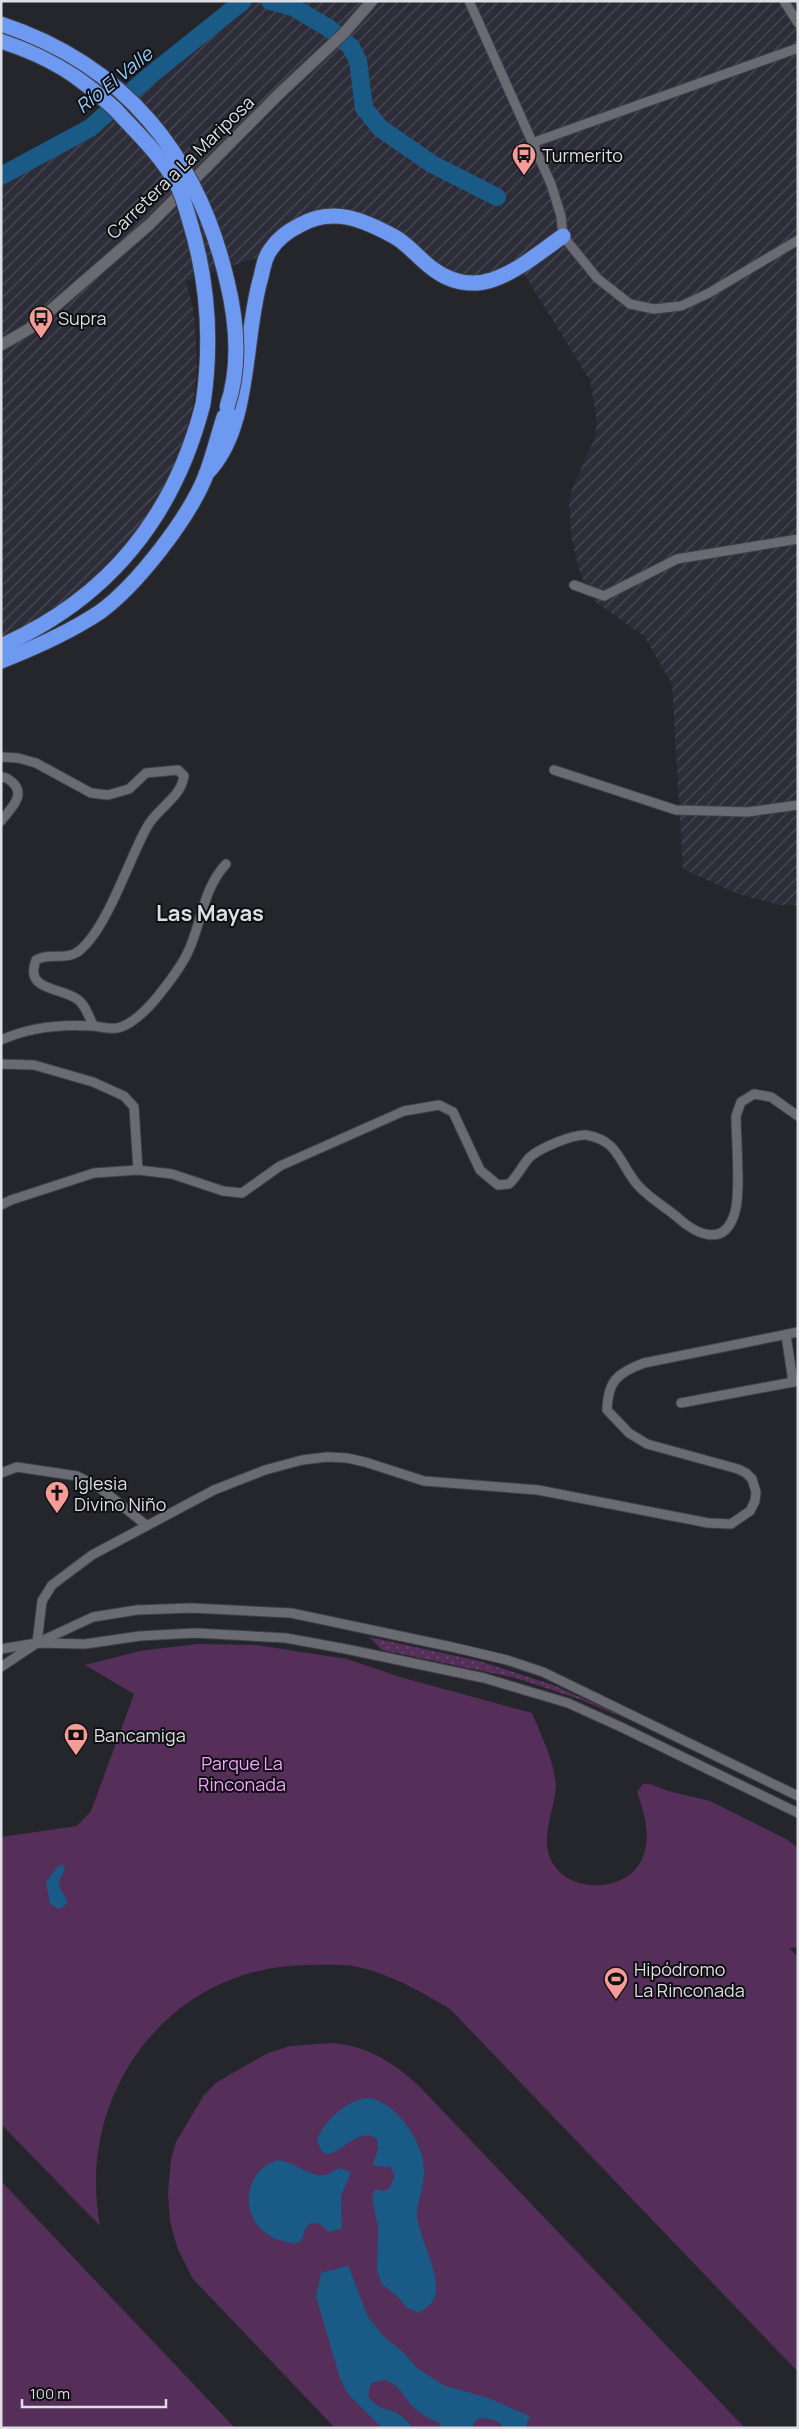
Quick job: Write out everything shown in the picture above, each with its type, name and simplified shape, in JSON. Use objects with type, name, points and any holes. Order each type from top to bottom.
[{"type":"highway","points":[[1,24],[22,31],[71,56],[107,80],[141,109],[158,128],[184,168],[202,202],[219,247],[234,318],[236,368],[228,408],[206,474],[197,493],[163,546],[127,588],[100,612],[31,649],[1,661]]},
{"type":"highway","points":[[1,41],[37,52],[78,76],[115,108],[147,144],[176,183],[196,241],[204,287],[209,342],[204,404],[196,435],[180,476],[161,510],[138,544],[98,583],[63,612],[32,632],[1,646]]},
{"type":"highway","points":[[206,474],[217,463],[226,447],[242,394],[254,300],[269,250],[289,231],[311,219],[330,215],[367,221],[400,240],[432,268],[448,279],[464,284],[484,282],[515,270],[563,236]]},
{"type":"street","name":"Carretera a La Mariposa","points":[[1,345],[29,329],[150,224],[344,33],[372,1]]},
{"type":"street","points":[[469,1],[551,184],[561,216],[563,236],[597,278],[630,304],[654,309],[681,306],[709,293],[798,240]]},
{"type":"street","points":[[784,1],[798,23]]},
{"type":"street","points":[[532,143],[798,48]]},
{"type":"street","points":[[574,585],[604,596],[676,559],[798,538]]},
{"type":"street","points":[[1,757],[18,758],[36,764],[91,793],[108,795],[129,789],[146,773],[178,770],[184,776],[183,786],[147,826],[98,929],[80,950],[75,953],[56,956],[44,955],[36,960],[33,967],[34,976],[41,985],[77,999],[93,1026]]},
{"type":"street","points":[[554,770],[676,810],[748,812],[798,805]]},
{"type":"street","points":[[1,777],[6,777],[18,787],[20,792],[13,806],[1,821]]},
{"type":"street","points":[[1,1040],[37,1028],[93,1026],[108,1029],[122,1027],[147,1009],[170,982],[187,954],[204,899],[219,872],[226,864]]},
{"type":"street","points":[[1,1064],[34,1065],[93,1082],[124,1096],[134,1107],[138,1170]]},
{"type":"street","points":[[1,1205],[94,1173],[138,1170],[172,1174],[223,1191],[242,1193],[280,1166],[404,1111],[439,1105],[452,1112],[480,1170],[498,1185],[509,1184],[535,1154],[573,1135],[586,1135],[615,1148],[636,1184],[686,1226],[704,1235],[718,1235],[727,1228],[735,1212],[736,1116],[741,1102],[754,1094],[770,1097],[798,1116]]},
{"type":"street","points":[[37,1643],[42,1601],[52,1585],[92,1555],[214,1490],[265,1470],[302,1460],[327,1457],[365,1462],[424,1481],[538,1490],[696,1522],[731,1524],[750,1511],[755,1501],[756,1492],[752,1479],[738,1469],[647,1444],[629,1433],[613,1419],[607,1410],[612,1383],[625,1370],[644,1363],[798,1332]]},
{"type":"street","points":[[681,1403],[796,1381],[786,1335]]},
{"type":"street","points":[[1,1473],[17,1468],[77,1476],[100,1488],[146,1526]]},
{"type":"street","points":[[1,1667],[37,1643],[93,1617],[137,1610],[191,1608],[291,1613],[461,1649],[507,1660],[543,1672],[798,1796]]},
{"type":"street","points":[[1,1649],[37,1643],[85,1644],[140,1636],[195,1633],[286,1638],[484,1678],[568,1703],[621,1726],[798,1813]]},
{"type":"shaded area","points":[[253,1],[798,1],[798,905],[779,905],[735,893],[683,869],[672,684],[644,636],[594,601],[580,573],[572,540],[569,504],[572,489],[594,440],[597,422],[590,380],[518,264],[466,281],[370,228],[315,220],[259,257],[186,281],[194,312],[197,366],[193,406],[183,444],[171,477],[133,542],[77,597],[1,642],[1,179],[88,128]]},
{"type":"green space","points":[[369,1637],[479,1661],[553,1685],[644,1726],[579,1699],[516,1678],[382,1650]]},
{"type":"green space","name":"Hipódromo La Rinconada","points":[[197,1644],[256,1645],[347,1659],[400,1677],[532,1713],[549,1753],[555,1778],[555,1797],[547,1839],[548,1850],[551,1860],[559,1871],[570,1879],[583,1884],[611,1883],[624,1878],[634,1870],[642,1859],[647,1833],[637,1792],[643,1784],[650,1784],[668,1791],[710,1801],[786,1839],[798,1848],[798,1947],[789,1948],[798,1957],[798,2372],[450,2009],[406,1984],[370,1970],[352,1966],[308,1965],[258,1971],[214,1987],[175,2013],[143,2046],[118,2085],[103,2129],[96,2176],[100,2226],[1,2124],[1,1837],[77,1826],[91,1811],[134,1694],[85,1665],[140,1651]]},
{"type":"green space","points":[[332,2043],[356,2047],[378,2056],[417,2084],[745,2428],[335,2428],[193,2279],[177,2247],[170,2221],[168,2193],[171,2160],[176,2142],[204,2095],[217,2082],[268,2053],[290,2046]]},
{"type":"green space","points":[[1,2181],[235,2428],[1,2428]]},
{"type":"water","points":[[59,1865],[64,1866],[65,1870],[60,1879],[59,1886],[67,1900],[67,1904],[59,1909],[50,1904],[46,1882]]},
{"type":"water","points":[[368,2098],[379,2101],[389,2107],[408,2126],[420,2150],[423,2162],[424,2178],[417,2215],[436,2282],[436,2292],[432,2303],[419,2313],[406,2307],[399,2298],[382,2284],[377,2271],[378,2227],[372,2198],[375,2189],[384,2191],[390,2188],[395,2175],[390,2167],[373,2164],[378,2149],[377,2139],[368,2135],[359,2137],[334,2152],[327,2154],[322,2150],[317,2139],[331,2118],[338,2112],[352,2103]]},
{"type":"water","points":[[277,2160],[318,2175],[330,2173],[339,2168],[351,2172],[341,2196],[342,2228],[329,2232],[320,2224],[312,2223],[306,2227],[301,2241],[293,2243],[269,2235],[259,2226],[252,2215],[249,2202],[250,2190],[255,2178],[264,2167]]},
{"type":"water","points":[[348,2265],[368,2317],[384,2337],[402,2351],[417,2368],[443,2385],[488,2398],[527,2415],[530,2417],[525,2428],[504,2428],[492,2419],[484,2418],[477,2419],[471,2428],[441,2428],[439,2423],[414,2408],[395,2385],[384,2380],[371,2383],[368,2396],[376,2405],[400,2415],[413,2428],[382,2428],[348,2394],[340,2378],[316,2297],[321,2273]]},
{"type":"waterway","name":"Río El Valle","points":[[1,176],[90,128],[148,77],[243,1]]},
{"type":"waterway","name":"Río El Valle","points":[[270,1],[293,7],[330,29],[351,47],[358,61],[364,108],[380,128],[432,164],[497,197]]},
{"type":"place","name":"Turmerito","points":[[524,176]]},
{"type":"place","name":"Supra","points":[[41,339]]},
{"type":"place","name":"Iglesia Divino Niño","points":[[57,1514]]},
{"type":"place","name":"Bancamiga","points":[[76,1756]]},
{"type":"place","name":"Hipódromo La Rinconada","points":[[616,2000]]},
{"type":"district","name":"Las Mayas","points":[[210,913]]},
{"type":"park label","name":"Parque La Rinconada","points":[[242,1774]]}]
